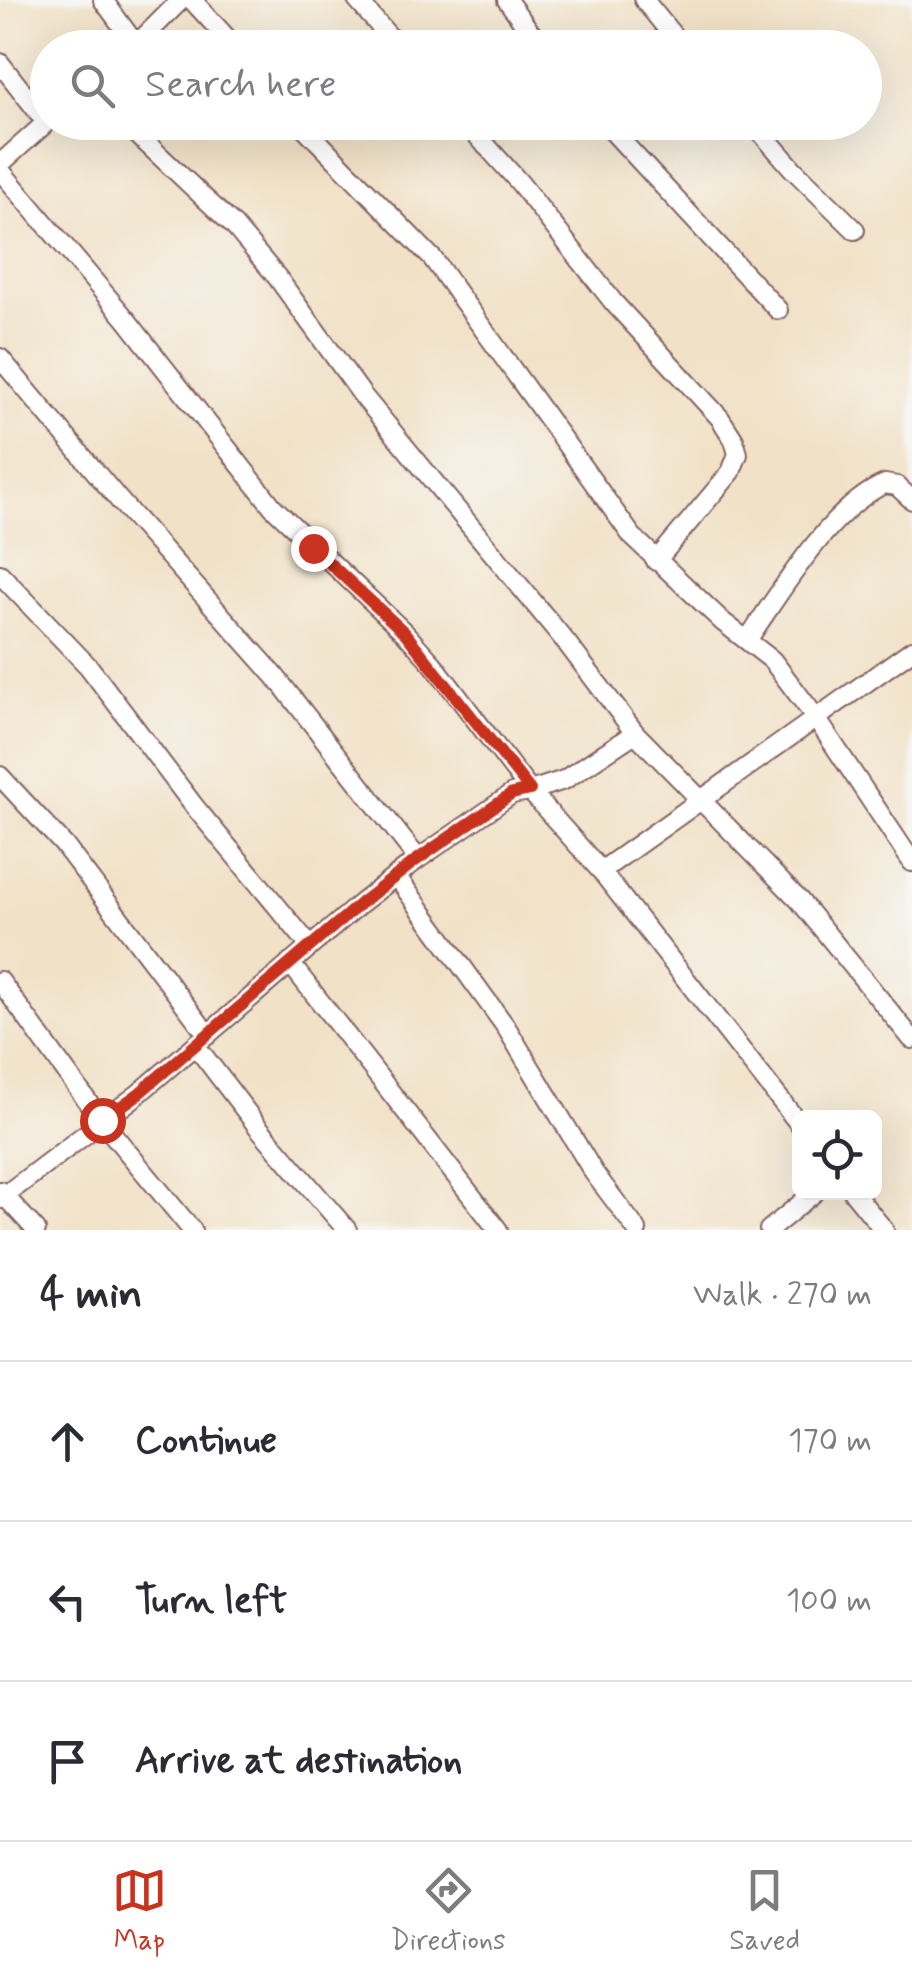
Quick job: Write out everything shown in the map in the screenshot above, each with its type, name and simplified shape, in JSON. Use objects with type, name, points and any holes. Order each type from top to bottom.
[{"type":"street","points":[[103,0],[124,30]]},
{"type":"street","points":[[151,30],[181,0]]},
{"type":"street","points":[[192,0],[220,30]]},
{"type":"street","points":[[357,0],[383,30]]},
{"type":"street","points":[[507,0],[529,30]]},
{"type":"street","points":[[644,0],[668,30]]},
{"type":"street","points":[[0,63],[30,101]]},
{"type":"street","points":[[30,138],[0,167],[26,205],[126,319],[273,507],[405,633],[530,790],[601,871],[792,1115]]},
{"type":"street","points":[[143,140],[234,226],[277,277],[364,396],[566,642],[635,733],[799,900],[912,1039]]},
{"type":"street","points":[[317,140],[434,260],[608,507],[656,561],[772,660],[816,718],[912,862]]},
{"type":"street","points":[[481,140],[614,303],[695,388],[734,440],[738,454],[731,472],[656,561]]},
{"type":"street","points":[[621,140],[778,310]]},
{"type":"street","points":[[768,140],[856,230]]},
{"type":"street","points":[[0,358],[118,500],[275,676],[418,859]]},
{"type":"street","points":[[748,638],[796,569],[854,504],[885,484],[897,486],[912,500]]},
{"type":"street","points":[[0,574],[88,668],[194,806],[310,946]]},
{"type":"street","points":[[601,871],[912,650]]},
{"type":"street","points":[[36,1230],[1,1195],[202,1040],[418,859],[512,794],[564,780],[635,733]]},
{"type":"street","points":[[0,776],[73,856],[258,1127],[347,1230]]},
{"type":"street","points":[[397,877],[506,1028],[594,1172],[636,1230]]},
{"type":"street","points":[[290,963],[498,1230]]},
{"type":"street","points":[[0,981],[102,1120],[192,1230]]},
{"type":"street","points":[[769,1230],[805,1200]]},
{"type":"street","points":[[859,1200],[884,1230]]},
{"type":"route","points":[[102,1120],[137,1095],[418,859],[512,794],[530,790],[405,633],[313,548]]}]
